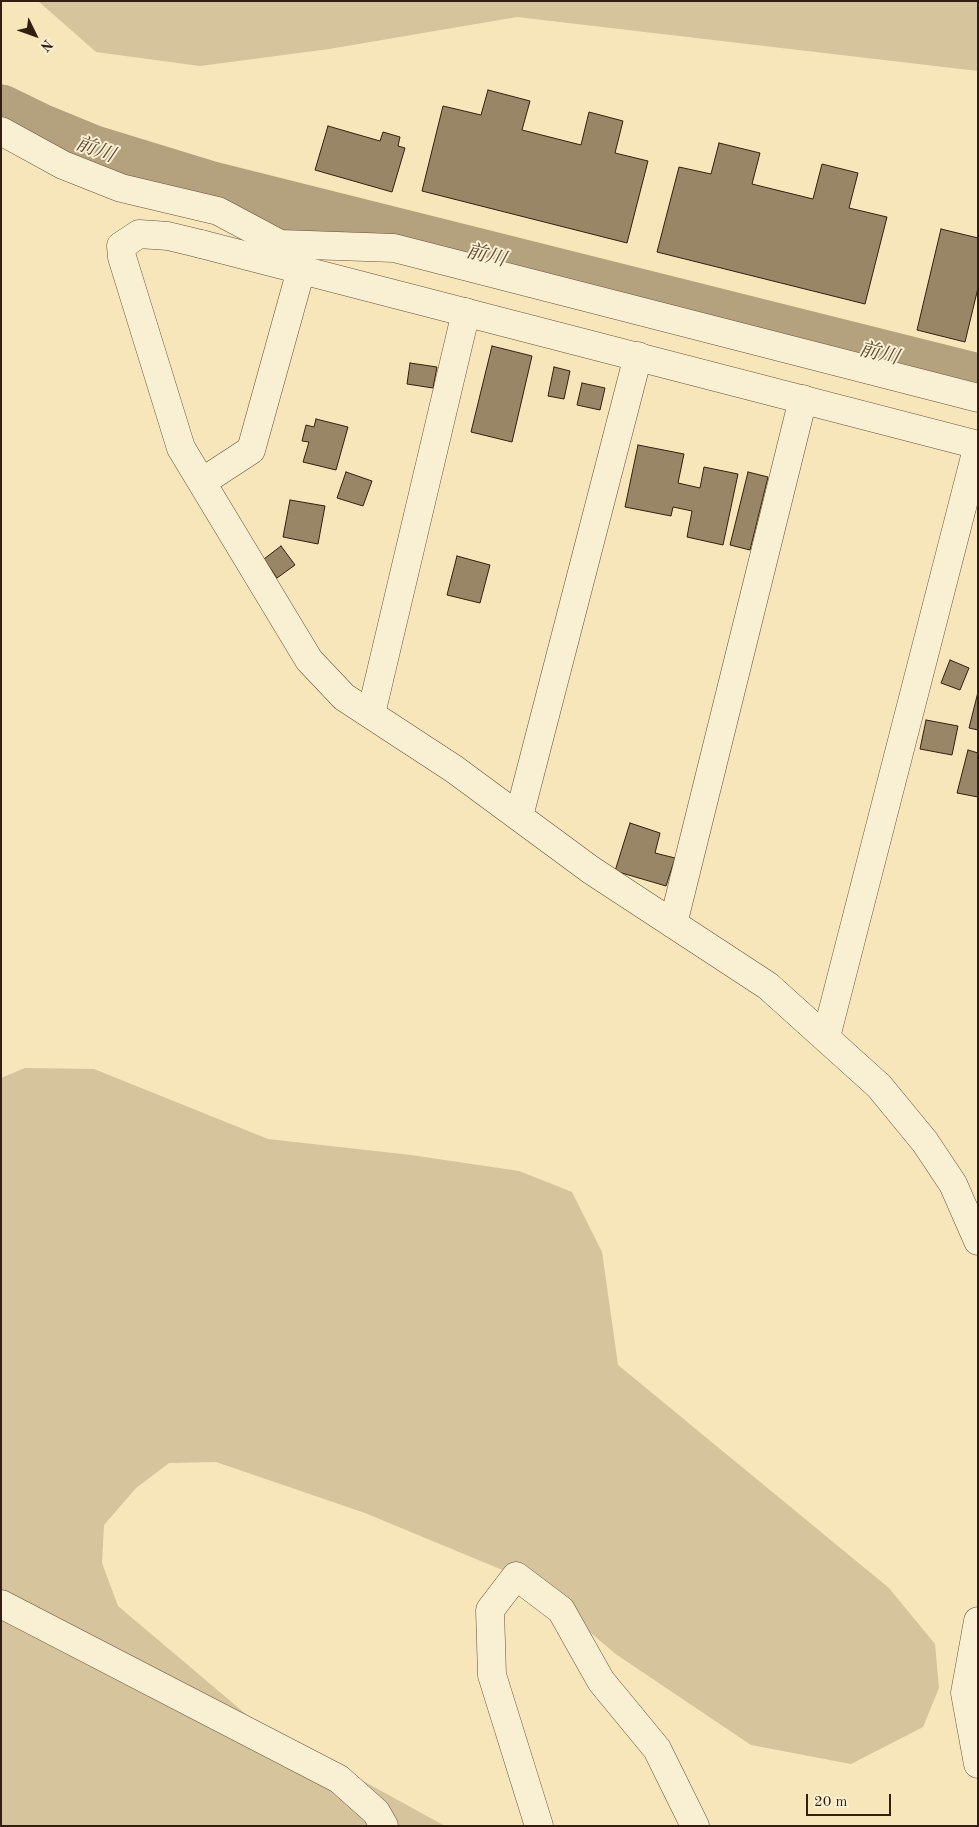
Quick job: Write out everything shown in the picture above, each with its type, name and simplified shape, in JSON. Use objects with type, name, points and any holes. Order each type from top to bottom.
[{"type":"street","points":[[1,131],[63,164],[121,188],[218,211],[301,270],[978,445],[826,1037]]},
{"type":"street","points":[[977,1232],[953,1184],[925,1142],[879,1086],[768,986],[591,870],[454,769],[344,696],[309,660],[181,448],[122,257],[121,246],[139,234],[168,236],[201,244],[276,253],[394,248],[978,398]]},
{"type":"street","points":[[202,482],[251,450],[301,270]]},
{"type":"street","points":[[371,714],[466,312]]},
{"type":"street","points":[[519,816],[638,356]]},
{"type":"street","points":[[673,924],[803,399]]},
{"type":"street","points":[[539,1826],[492,1675],[490,1610],[516,1576],[562,1610],[601,1681],[657,1749],[695,1826]]},
{"type":"street","points":[[1,1604],[339,1779],[376,1812],[384,1826]]},
{"type":"street","points":[[978,1622],[964,1693],[974,1722],[978,1764]]},
{"type":"shaded area","points":[[38,1],[978,1],[978,71],[517,17],[329,49],[200,66],[96,52]]},
{"type":"shaded area","points":[[25,1068],[94,1069],[268,1139],[411,1155],[519,1171],[572,1192],[602,1252],[618,1365],[889,1588],[935,1644],[939,1688],[923,1727],[851,1764],[751,1745],[617,1655],[529,1581],[365,1513],[216,1462],[169,1463],[136,1488],[104,1525],[102,1563],[118,1606],[254,1721],[445,1826],[1,1826],[1,1078]]},
{"type":"building","points":[[488,90],[530,101],[522,130],[581,145],[589,112],[623,121],[615,153],[648,161],[627,243],[422,191],[443,106],[481,115]]},
{"type":"building","points":[[328,126],[380,141],[383,132],[400,137],[398,146],[405,148],[392,192],[315,170]]},
{"type":"building","points":[[719,143],[760,153],[752,184],[813,199],[822,164],[858,173],[849,208],[887,217],[865,304],[657,252],[679,167],[711,174]]},
{"type":"building","points":[[941,229],[978,238],[978,288],[965,342],[917,330]]},
{"type":"building","points":[[492,346],[532,356],[512,442],[471,432]]},
{"type":"building","points":[[410,363],[437,367],[433,388],[407,384]]},
{"type":"building","points":[[554,367],[570,371],[564,399],[548,396]]},
{"type":"building","points":[[582,383],[605,388],[600,410],[577,405]]},
{"type":"building","points":[[316,419],[348,427],[336,470],[303,462],[309,442],[302,441],[306,425],[314,427]]},
{"type":"building","points":[[638,445],[684,454],[678,483],[700,488],[704,467],[738,474],[723,545],[687,537],[692,511],[673,507],[671,516],[625,507]]},
{"type":"building","points":[[346,472],[372,481],[363,506],[337,498]]},
{"type":"building","points":[[748,472],[768,477],[750,550],[730,545]]},
{"type":"building","points":[[290,500],[325,506],[318,544],[283,537]]},
{"type":"building","points":[[281,546],[295,565],[277,578],[264,559]]},
{"type":"building","points":[[457,556],[490,565],[480,603],[447,595]]},
{"type":"building","points":[[950,660],[969,668],[960,690],[941,683]]},
{"type":"building","points":[[978,692],[978,730],[969,728]]},
{"type":"building","points":[[926,720],[958,726],[952,755],[920,749]]},
{"type":"building","points":[[968,750],[978,753],[978,797],[957,793]]},
{"type":"building","points":[[630,823],[660,833],[655,853],[675,858],[666,886],[615,871]]},
{"type":"waterway","name":"前川","points":[[1,110],[38,128],[94,151],[208,186],[978,379]]}]
